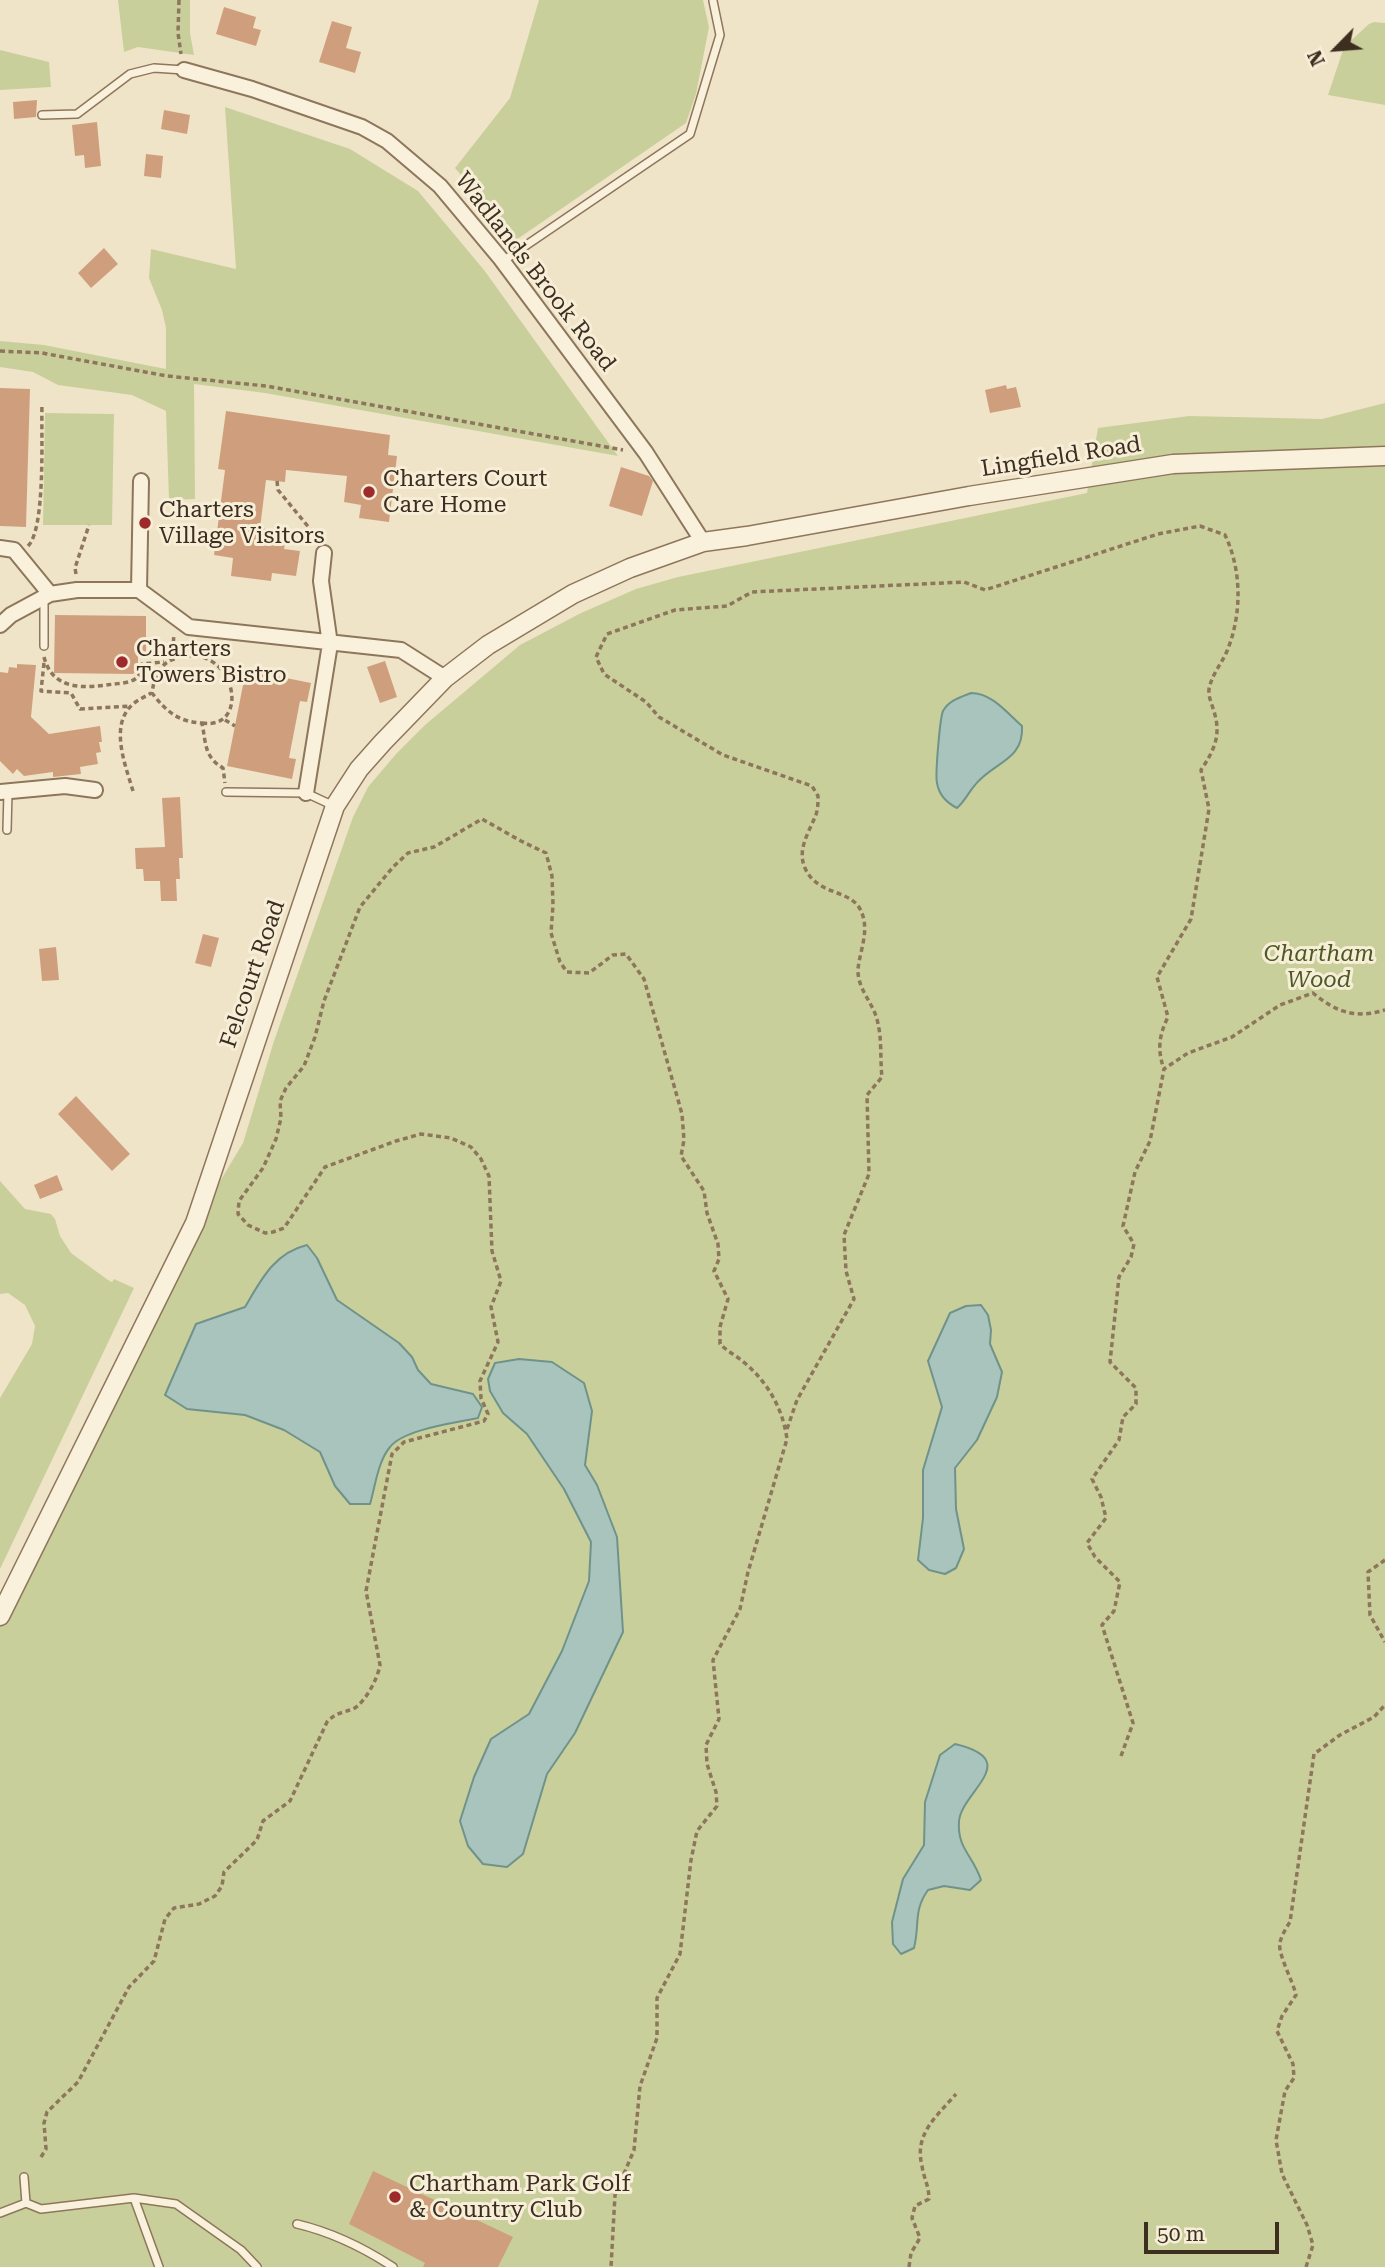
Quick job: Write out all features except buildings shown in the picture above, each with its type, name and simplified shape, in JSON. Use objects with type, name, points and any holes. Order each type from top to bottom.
[{"type":"street","name":"Wadlands Brook Road","points":[[184,70],[252,89],[362,127],[387,141],[440,186],[503,262],[646,453],[703,542]]},
{"type":"street","name":"Lingfield Road","points":[[747,536],[969,496],[1173,464],[1385,456]]},
{"type":"street","points":[[139,590],[141,481]]},
{"type":"street","name":"Felcourt Road","points":[[0,1616],[195,1223],[335,806],[359,769],[445,678],[514,628],[573,594],[630,568],[703,542],[747,536]]},
{"type":"street","points":[[0,548],[15,550],[47,595]]},
{"type":"street","points":[[306,793],[330,644],[321,582],[324,552]]},
{"type":"street","points":[[0,625],[10,615],[47,595],[77,590],[139,590],[189,627],[401,650],[445,678]]},
{"type":"street","points":[[4,792],[65,786],[94,790]]},
{"type":"lane","points":[[503,262],[690,134],[720,35],[713,1]]},
{"type":"lane","name":"Wadlands Brook Road","points":[[42,115],[78,114],[130,74],[154,68],[184,70]]},
{"type":"lane","points":[[44,646],[47,595]]},
{"type":"lane","points":[[4,792],[8,830]]},
{"type":"lane","points":[[226,792],[306,793],[335,806]]},
{"type":"lane","points":[[24,2177],[26,2203]]},
{"type":"lane","points":[[0,2213],[26,2203],[41,2209],[116,2198],[176,2204],[241,2250],[257,2267]]},
{"type":"lane","points":[[134,2198],[159,2267]]},
{"type":"lane","points":[[297,2224],[319,2230],[377,2256],[393,2267]]},
{"type":"path","points":[[179,0],[178,33],[184,70]]},
{"type":"path","points":[[0,351],[43,353],[167,376],[266,386],[646,453]]},
{"type":"path","points":[[19,554],[32,542],[39,522],[42,404]]},
{"type":"path","points":[[277,481],[278,490],[319,539],[324,552]]},
{"type":"path","points":[[77,590],[75,568],[89,525]]},
{"type":"path","points":[[786,1432],[797,1400],[854,1300],[846,1271],[844,1234],[869,1174],[867,1095],[882,1077],[878,1022],[860,986],[858,970],[864,930],[861,911],[849,897],[834,893],[810,878],[802,860],[804,841],[816,816],[818,796],[811,786],[723,755],[659,717],[646,702],[604,674],[596,657],[607,634],[675,610],[727,606],[752,592],[964,582],[985,590],[1158,534],[1200,526],[1225,536],[1231,549],[1238,590],[1236,624],[1226,652],[1211,677],[1209,695],[1218,728],[1215,749],[1201,770],[1209,809],[1191,919],[1157,977],[1168,1017],[1160,1033],[1160,1057],[1164,1069],[1150,1141],[1136,1172],[1123,1226],[1134,1244],[1131,1257],[1119,1276],[1110,1362],[1136,1388],[1136,1404],[1123,1417],[1119,1440],[1092,1479],[1101,1497],[1106,1518],[1087,1543],[1095,1557],[1120,1582],[1114,1611],[1102,1625],[1133,1723],[1121,1756]]},
{"type":"path","points":[[44,646],[41,691],[71,693],[79,709],[130,706],[152,693]]},
{"type":"path","points":[[44,658],[47,668],[57,678],[71,686],[86,688],[129,682],[139,675],[142,664],[181,656],[196,656],[215,661],[227,674],[232,694],[230,710],[225,720],[214,725],[202,723],[174,717],[164,709],[152,693],[154,678],[166,661]]},
{"type":"path","points":[[130,706],[119,744],[133,791]]},
{"type":"path","points":[[225,720],[235,726]]},
{"type":"path","points":[[202,723],[208,754],[213,762],[223,768],[226,792]]},
{"type":"path","points":[[41,2157],[46,2149],[44,2123],[47,2112],[78,2082],[129,1987],[154,1961],[165,1919],[174,1908],[199,1904],[215,1896],[222,1886],[224,1872],[257,1840],[263,1821],[290,1801],[327,1722],[333,1716],[363,1702],[379,1674],[380,1665],[366,1591],[392,1454],[404,1442],[484,1421],[488,1414],[481,1398],[480,1381],[498,1342],[491,1307],[502,1281],[492,1251],[489,1176],[481,1159],[471,1147],[451,1138],[421,1134],[325,1167],[285,1228],[273,1232],[265,1233],[248,1225],[239,1214],[239,1201],[263,1168],[276,1139],[281,1118],[280,1101],[286,1088],[304,1066],[324,1002],[360,907],[408,853],[434,847],[482,818],[547,853],[554,905],[551,933],[560,962],[567,972],[589,973],[613,955],[626,954],[644,979],[682,1114],[684,1140],[681,1156],[704,1191],[707,1213],[718,1244],[719,1259],[714,1271],[728,1299],[720,1327],[720,1344],[728,1353],[744,1362],[769,1388],[784,1418],[787,1439],[748,1572],[740,1609],[713,1660],[719,1719],[706,1745],[707,1764],[716,1792],[716,1806],[697,1830],[680,1954],[657,1998],[657,2038],[640,2086],[634,2150],[615,2195],[611,2267]]},
{"type":"path","points":[[1164,1069],[1188,1053],[1232,1037],[1280,1004],[1313,993],[1333,1009],[1368,1016],[1385,1010]]},
{"type":"path","points":[[1385,1560],[1368,1572],[1370,1615],[1385,1642]]},
{"type":"path","points":[[1306,2267],[1313,2245],[1307,2225],[1282,2174],[1276,2140],[1285,2091],[1294,2078],[1293,2064],[1277,2032],[1282,2016],[1296,1995],[1293,1981],[1279,1951],[1280,1941],[1290,1922],[1314,1754],[1340,1735],[1374,1717],[1385,1705]]},
{"type":"path","points":[[909,2267],[911,2253],[920,2238],[912,2218],[915,2206],[929,2199],[929,2184],[922,2169],[919,2148],[924,2130],[956,2094]]},
{"type":"green space","points":[[118,0],[190,0],[190,33],[194,55],[138,47],[124,52]]},
{"type":"green space","points":[[539,0],[703,0],[709,27],[696,94],[686,123],[516,240],[455,168],[510,98]]},
{"type":"green space","points":[[1374,22],[1385,23],[1385,105],[1328,95],[1344,47]]},
{"type":"green space","points":[[0,50],[49,62],[51,87],[0,90]]},
{"type":"green space","points":[[225,107],[350,149],[418,191],[484,270],[618,456],[265,393],[194,384],[195,499],[169,500],[166,411],[132,395],[58,385],[33,372],[0,367],[0,341],[44,345],[166,369],[166,328],[149,278],[151,249],[236,269]]},
{"type":"green space","name":"Chartham Wood","points":[[1385,403],[1385,2267],[0,2267],[0,1616],[195,1223],[243,1143],[274,1041],[353,817],[368,787],[425,725],[520,645],[581,613],[636,589],[678,577],[1087,493],[1098,428],[1189,416],[1322,419]]},
{"type":"green space","points":[[45,413],[114,414],[112,525],[43,525]]},
{"type":"green space","points":[[0,1181],[25,1209],[51,1214],[71,1253],[108,1280],[112,1282],[114,1279],[134,1288],[0,1569],[0,1398],[32,1344],[35,1326],[25,1305],[8,1293],[0,1294]]},
{"type":"water","points":[[971,693],[986,696],[1005,710],[1022,726],[1021,738],[1013,754],[982,777],[957,808],[944,798],[937,783],[941,724],[943,711],[948,704]]},
{"type":"water","points":[[307,1245],[317,1258],[337,1300],[399,1343],[431,1384],[473,1394],[482,1407],[478,1418],[418,1431],[390,1447],[377,1474],[370,1504],[350,1504],[335,1486],[320,1452],[284,1430],[245,1415],[187,1409],[165,1395],[196,1324],[245,1307],[277,1261]]},
{"type":"water","points":[[981,1305],[988,1315],[990,1344],[1002,1372],[997,1397],[977,1440],[955,1468],[956,1509],[964,1549],[956,1568],[945,1574],[929,1570],[918,1560],[923,1518],[923,1470],[942,1407],[928,1361],[950,1313],[966,1306]]},
{"type":"water","points":[[519,1359],[552,1362],[584,1383],[592,1411],[585,1465],[597,1485],[617,1537],[623,1632],[575,1733],[547,1774],[523,1854],[507,1867],[483,1864],[468,1846],[460,1821],[474,1777],[491,1739],[529,1714],[562,1651],[589,1581],[591,1542],[564,1489],[527,1434],[503,1413],[490,1391],[488,1379],[495,1363]]},
{"type":"water","points":[[955,1744],[975,1751],[985,1759],[987,1767],[959,1821],[960,1839],[981,1880],[970,1890],[944,1886],[928,1890],[920,1905],[914,1948],[901,1954],[893,1944],[892,1922],[903,1879],[924,1845],[925,1802],[940,1755]]},
{"type":"place","name":"Charters Court Care Home","points":[[369,492]]},
{"type":"place","name":"Charters Village Visitors","points":[[145,523]]},
{"type":"place","name":"Charters Towers Bistro","points":[[122,662]]},
{"type":"place","name":"Chartham Park Golf & Country Club","points":[[395,2197]]}]
